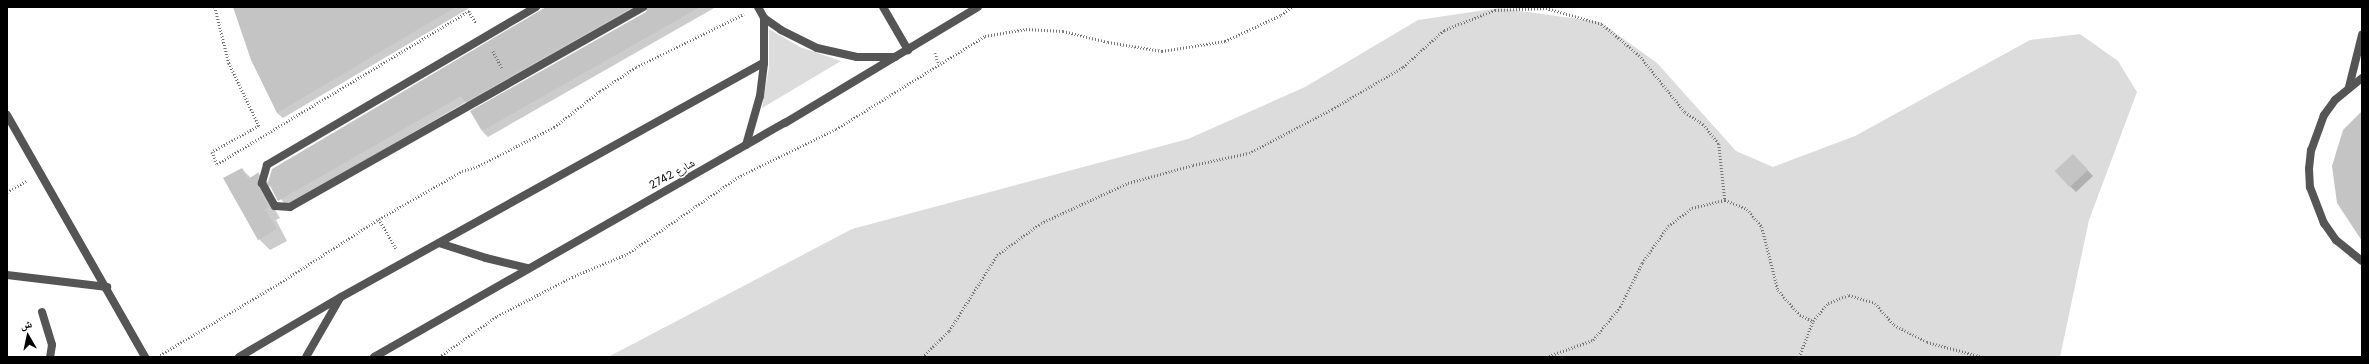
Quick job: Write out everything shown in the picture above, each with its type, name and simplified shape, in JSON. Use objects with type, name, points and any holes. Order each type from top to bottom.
[{"type":"street","points":[[536,7],[267,165],[262,183],[275,206],[290,207],[643,7]]},
{"type":"street","points":[[882,7],[908,50]]},
{"type":"street","name":"شارع 2742","points":[[374,357],[527,268],[746,145],[898,57],[978,7]]},
{"type":"street","points":[[746,145],[760,96],[764,63],[764,18],[759,8]]},
{"type":"street","points":[[764,18],[798,40],[824,50],[857,57],[898,57]]},
{"type":"street","points":[[2349,87],[2362,35]]},
{"type":"street","points":[[239,357],[341,297],[764,63]]},
{"type":"street","points":[[2362,78],[2349,87],[2328,110],[2316,132],[2311,150],[2309,175],[2315,205],[2324,224],[2336,240],[2362,261]]},
{"type":"street","points":[[7,115],[107,287],[145,357]]},
{"type":"street","points":[[439,243],[486,258],[527,268]]},
{"type":"street","points":[[7,275],[107,287]]},
{"type":"street","points":[[306,357],[341,297]]},
{"type":"street","points":[[42,312],[52,345],[50,357]]},
{"type":"path","points":[[215,7],[229,63],[259,126],[212,152],[217,164],[469,11],[510,82]]},
{"type":"path","points":[[439,357],[497,316],[572,277],[627,254],[738,177],[836,129],[985,36],[1026,29],[1062,31],[1108,42],[1162,50],[1225,41],[1281,16],[1291,7]]},
{"type":"path","points":[[157,357],[278,284],[379,219],[462,171],[476,167],[554,127],[636,67],[698,34],[759,8]]},
{"type":"path","points":[[922,357],[949,331],[997,255],[1041,223],[1128,183],[1193,165],[1249,153],[1332,109],[1402,67],[1444,30],[1495,10],[1546,8],[1602,24],[1639,55],[1685,112],[1704,124],[1719,144],[1725,200]]},
{"type":"path","points":[[7,192],[40,173]]},
{"type":"path","points":[[1546,357],[1593,340],[1620,307],[1642,263],[1668,226],[1692,208],[1725,200],[1747,208],[1762,227],[1778,290],[1800,315],[1813,321]]},
{"type":"path","points":[[379,219],[404,262]]},
{"type":"path","points":[[1799,357],[1813,321],[1828,303],[1849,295],[1875,303],[1894,325],[1927,342],[1983,357]]},
{"type":"shaded area","points":[[1499,8],[1600,22],[1657,63],[1736,151],[1773,167],[1855,136],[2030,40],[2080,34],[2118,61],[2137,92],[2089,220],[2060,357],[608,357],[852,229],[1188,139],[1305,87],[1418,20]]},
{"type":"shaded area","points":[[769,29],[800,47],[841,61],[762,108],[769,67]]},
{"type":"building","points":[[233,7],[456,7],[277,113],[251,60]]},
{"type":"building","points":[[546,7],[632,7],[465,102],[461,96],[278,201],[268,182],[272,169]]},
{"type":"building","points":[[648,7],[700,7],[482,131],[470,111],[646,12]]},
{"type":"building","points":[[2362,111],[2362,241],[2337,203],[2332,166],[2343,130]]},
{"type":"building","points":[[2073,154],[2088,170],[2070,187],[2055,171]]},
{"type":"building","points":[[242,168],[248,179],[259,172],[257,185],[269,207],[265,209],[277,229],[258,240],[223,178]]}]
